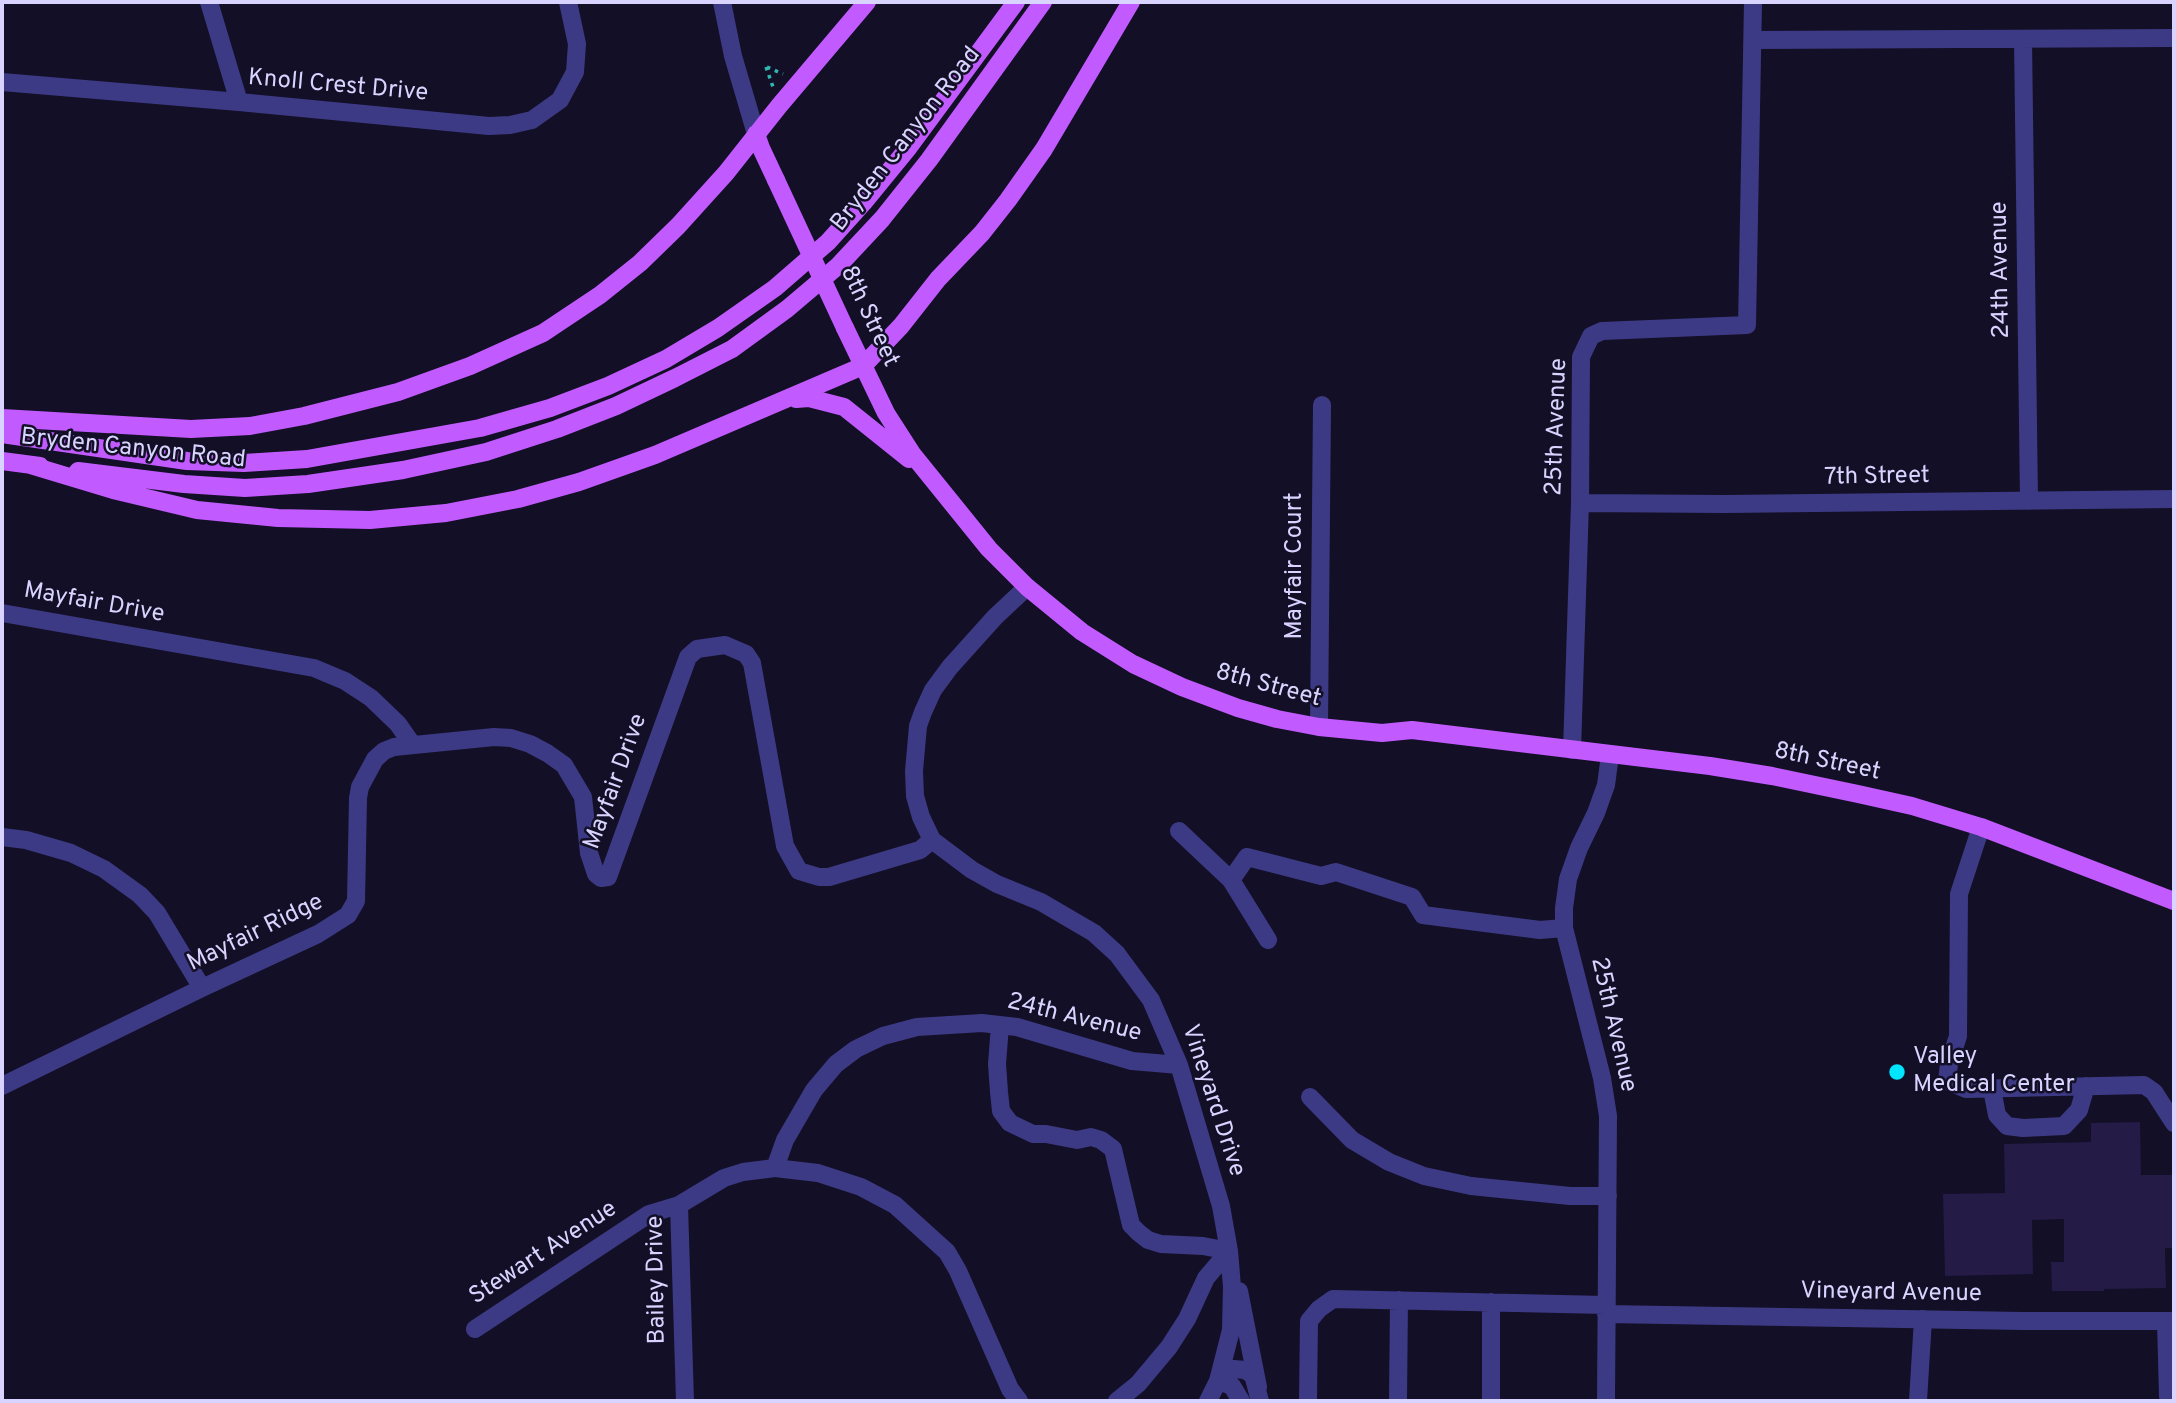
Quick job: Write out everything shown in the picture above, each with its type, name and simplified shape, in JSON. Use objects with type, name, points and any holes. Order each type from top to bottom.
[{"type":"main road","points":[[2,418],[191,429],[250,426],[304,416],[398,392],[470,366],[543,333],[600,295],[640,263],[678,226],[867,2]]},
{"type":"main road","name":"Bryden Canyon Road","points":[[2,434],[187,461],[244,463],[307,459],[480,428],[550,408],[608,386],[666,359],[718,328],[775,288],[828,242],[909,147],[1016,2]]},
{"type":"main road","name":"Bryden Canyon Road","points":[[2,461],[184,484],[245,488],[308,484],[403,470],[486,452],[616,406],[732,349],[787,309],[839,265],[882,219],[921,170],[1043,2]]},
{"type":"main road","points":[[30,465],[113,490],[197,510],[278,518],[370,520],[446,513],[518,499],[579,482],[655,455],[863,366],[901,326],[938,279],[982,233],[1007,200],[1044,149],[1131,2]]},
{"type":"main road","name":"8th Street","points":[[756,134],[886,412],[927,473],[989,549],[1027,587],[1082,632],[1133,664],[1182,687],[1238,708],[1319,727],[1382,733],[1412,730],[1710,766],[1772,776],[1912,806],[1981,827],[2174,901]]},
{"type":"main road","points":[[779,402],[808,398],[844,407],[927,473]]},
{"type":"street","points":[[209,2],[239,102]]},
{"type":"street","name":"Knoll Crest Drive","points":[[2,82],[489,126],[510,125],[532,120],[560,100],[575,72],[577,44],[568,2]]},
{"type":"street","name":"8th Street","points":[[722,2],[733,56],[756,134]]},
{"type":"street","name":"25th Avenue","points":[[1572,750],[1580,503],[1581,357],[1591,336],[1602,331],[1747,325],[1753,2]]},
{"type":"street","points":[[1753,40],[2174,38]]},
{"type":"street","name":"24th Avenue","points":[[2023,39],[2029,501]]},
{"type":"street","name":"Mayfair Court","points":[[1319,727],[1322,405]]},
{"type":"street","name":"7th Street","points":[[1580,503],[2174,499]]},
{"type":"street","points":[[932,840],[915,796],[918,726],[923,712],[933,690],[950,667],[995,617],[1027,587]]},
{"type":"street","name":"Mayfair Drive","points":[[2,613],[314,668],[345,681],[371,698],[398,724],[412,744],[494,737],[511,738],[530,744],[564,765],[583,797],[589,853],[596,874],[601,878],[608,877],[688,657],[697,649],[725,645],[746,654],[752,663],[785,846],[799,871],[829,877],[920,850],[932,840]]},
{"type":"street","name":"Mayfair Ridge","points":[[2,1086],[318,934],[348,915],[356,901],[358,798],[364,776],[384,751],[412,744]]},
{"type":"street","name":"25th Avenue","points":[[1606,1401],[1608,1116],[1602,1079],[1564,928],[1564,908],[1568,879],[1603,794],[1610,755]]},
{"type":"street","points":[[1981,827],[1959,894],[1958,1036],[1947,1081],[1965,1088],[2144,1085],[2154,1092],[2174,1123]]},
{"type":"street","points":[[1179,831],[1231,880],[1268,940]]},
{"type":"street","points":[[2,837],[26,840],[71,853],[104,869],[140,895],[157,914],[202,988]]},
{"type":"street","name":"Vineyard Drive","points":[[932,840],[996,884],[1051,907],[1094,933],[1116,954],[1146,992],[1180,1065],[1221,1206],[1232,1287],[1231,1330],[1220,1375]]},
{"type":"street","points":[[1231,880],[1247,857],[1321,876],[1336,872],[1349,876],[1412,897],[1423,915],[1540,930],[1564,928]]},
{"type":"street","name":"24th Avenue","points":[[775,1168],[785,1140],[814,1090],[836,1065],[856,1049],[883,1036],[917,1027],[982,1023],[1017,1027],[1132,1061],[1180,1065]]},
{"type":"street","points":[[1000,1025],[999,1092],[1001,1111],[1010,1124],[1033,1134],[1077,1140],[1091,1137],[1101,1140],[1113,1149],[1131,1225],[1139,1233],[1148,1240],[1161,1244],[1228,1251]]},
{"type":"street","points":[[1992,1088],[1997,1115],[2007,1126],[2023,1128],[2064,1126],[2078,1110],[2086,1086]]},
{"type":"street","points":[[1310,1097],[1352,1140],[1389,1162],[1424,1176],[1471,1186],[1570,1196],[1608,1196]]},
{"type":"street","name":"Bailey Drive","points":[[685,1401],[680,1205],[724,1178],[743,1172],[775,1168],[818,1173],[862,1187],[901,1210],[947,1252],[958,1271],[1010,1390],[1019,1401]]},
{"type":"street","name":"Stewart Avenue","points":[[475,1329],[649,1214],[680,1205]]},
{"type":"street","points":[[1228,1251],[1240,1295],[1259,1394]]},
{"type":"street","points":[[1117,1401],[1138,1384],[1169,1347],[1187,1319],[1206,1278],[1228,1251]]},
{"type":"street","name":"Vineyard Avenue","points":[[1308,1401],[1309,1321],[1333,1299],[1491,1302],[1606,1310],[1923,1319],[2170,1321]]},
{"type":"street","points":[[1398,1401],[1399,1300]]},
{"type":"street","points":[[1491,1302],[1491,1401]]},
{"type":"street","points":[[1918,1401],[1923,1319]]},
{"type":"street","points":[[2170,1321],[2170,1401]]},
{"type":"street","points":[[1220,1375],[1250,1372],[1259,1394]]},
{"type":"street","points":[[1208,1401],[1220,1375]]},
{"type":"street","points":[[1220,1375],[1232,1386],[1241,1401]]},
{"type":"building","points":[[2140,1122],[2141,1175],[2174,1175],[2174,1248],[2165,1248],[2166,1288],[2052,1291],[2051,1262],[2064,1262],[2064,1219],[2032,1220],[2033,1274],[1945,1276],[1943,1194],[2005,1193],[2004,1144],[2091,1142],[2091,1123]]},
{"type":"place","name":"Valley Medical Center","points":[[1897,1072]]}]
